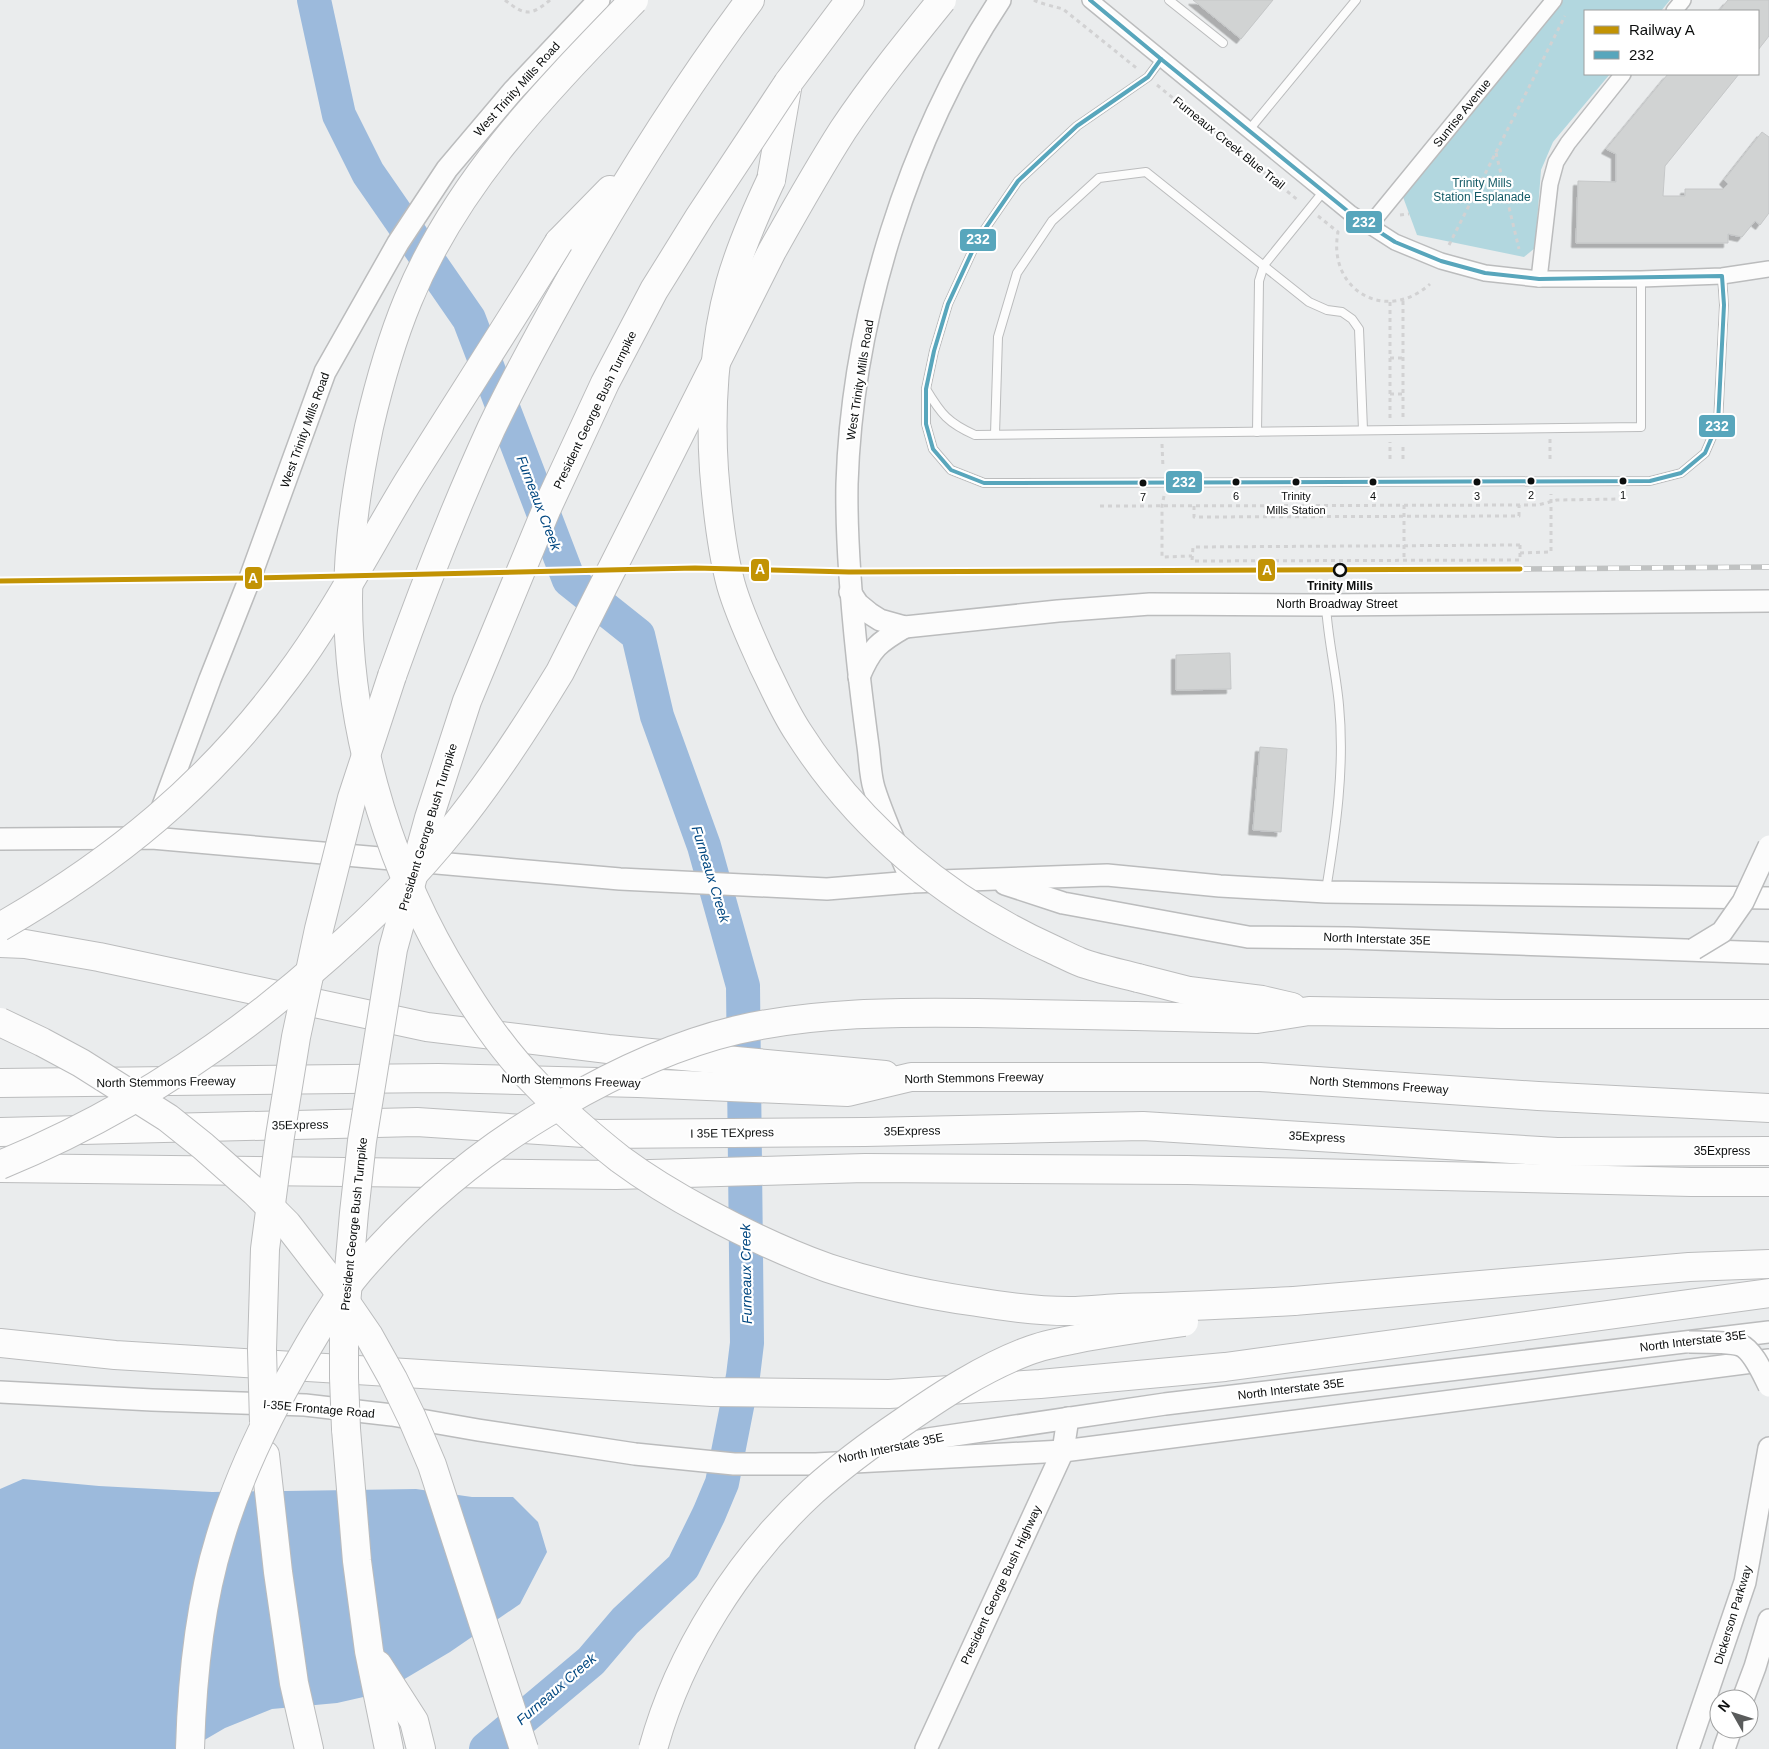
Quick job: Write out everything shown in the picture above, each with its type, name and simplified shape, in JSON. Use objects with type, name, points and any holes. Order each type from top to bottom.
[{"type":"highway","points":[[634,0],[524,117],[489,160],[460,203],[436,244],[410,296],[389,350],[373,408],[352,520],[348,597],[354,684],[365,748],[388,832],[416,903],[468,999],[506,1050],[534,1082],[622,1160],[678,1197],[739,1230],[828,1268],[879,1283],[942,1297],[1003,1306],[1066,1311],[1294,1301],[1689,1267],[1769,1264]]},
{"type":"highway","points":[[309,1749],[294,1683],[278,1572],[265,1455],[262,1350],[265,1249],[296,1037],[318,929],[352,798],[392,676],[420,596],[454,512],[492,428],[523,364],[591,242],[641,159],[711,54],[750,0]]},
{"type":"highway","name":"President George Bush Turnpike","points":[[389,1749],[369,1652],[357,1561],[351,1500],[344,1378],[344,1327],[362,1141],[393,949],[429,818],[467,701],[547,508],[605,383],[654,290],[700,216],[788,83],[850,0]]},
{"type":"highway","points":[[0,1167],[95,1121],[147,1092],[200,1058],[255,1018],[305,978],[353,935],[404,886],[450,833],[492,778],[560,672],[772,251],[809,186],[849,122],[942,0]]},
{"type":"highway","points":[[788,83],[771,180],[747,232],[730,286],[718,342],[712,444],[716,495],[724,551],[731,584],[744,622],[772,685],[796,730],[822,768],[862,815],[901,853],[966,903],[1026,938],[1080,962],[1189,991],[1262,1000],[1309,1010],[1501,1014],[1769,1014]]},
{"type":"highway","points":[[0,927],[38,906],[88,873],[146,829],[205,775],[254,720],[288,678],[316,637],[409,482],[559,242],[641,159]]},
{"type":"highway","points":[[0,943],[25,944],[99,958],[427,1027],[608,1049],[846,1082]]},
{"type":"highway","points":[[190,1749],[191,1706],[197,1648],[206,1597],[219,1540],[237,1487],[262,1429],[309,1343],[332,1307],[358,1273],[392,1235],[432,1197],[512,1134],[577,1095],[646,1061],[692,1043],[736,1030],[788,1020],[860,1014],[930,1012],[1257,1019],[1309,1010]]},
{"type":"highway","points":[[0,1022],[81,1063],[168,1118],[218,1159],[287,1224],[334,1285],[379,1354],[412,1418],[432,1465],[449,1512],[524,1749]]},
{"type":"highway","name":"North Stemmons Freeway","points":[[0,1083],[438,1078],[638,1083],[846,1082],[911,1077],[1260,1077],[1538,1096],[1769,1108]]},
{"type":"highway","name":"35Express","points":[[0,1132],[417,1122],[599,1134]]},
{"type":"highway","name":"35Express","points":[[865,1132],[1143,1126],[1557,1152],[1769,1151]]},
{"type":"highway","name":"I 35E TEXpress","points":[[599,1134],[865,1132]]},
{"type":"highway","points":[[0,1167],[616,1174],[865,1168],[1187,1170],[1692,1182],[1769,1182]]},
{"type":"highway","points":[[0,1342],[115,1355],[712,1392],[889,1394],[1040,1384],[1225,1366],[1769,1293]]},
{"type":"highway","points":[[653,1749],[671,1697],[693,1648],[719,1604],[750,1560],[812,1492],[842,1466],[888,1432],[959,1385],[997,1365],[1030,1351],[1112,1332],[1207,1320],[1294,1301]]},
{"type":"highway","points":[[369,1652],[414,1721],[421,1749]]},
{"type":"main road","name":"West Trinity Mills Road","points":[[152,838],[325,372],[398,243],[447,170],[513,91],[599,0]]},
{"type":"main road","name":"West Trinity Mills Road","points":[[912,882],[873,786],[859,677],[850,592],[847,484],[852,414],[862,348],[880,270],[897,212],[926,138],[978,35],[1000,0]]},
{"type":"main road","name":"North Broadway Street","points":[[850,592],[858,604],[868,613],[880,620],[905,627],[1058,611],[1150,604],[1326,605],[1769,601]]},
{"type":"main road","name":"North Broadway Street","points":[[859,677],[867,658],[876,645],[905,627]]},
{"type":"main road","points":[[0,839],[152,838],[620,879],[827,889],[912,882],[1107,875],[1220,886],[1326,892],[1769,898]]},
{"type":"main road","points":[[1694,949],[1722,932],[1743,902],[1769,846]]},
{"type":"main road","name":"North Interstate 35E","points":[[991,880],[1063,903],[1248,937],[1348,938],[1769,953]]},
{"type":"main road","name":"North Interstate 35E","points":[[816,1464],[928,1439],[1165,1404],[1769,1332]]},
{"type":"main road","points":[[1689,1342],[1740,1345],[1749,1352],[1760,1366],[1769,1386]]},
{"type":"main road","name":"North Interstate 35E","points":[[635,1454],[734,1464],[816,1464],[1063,1451],[1769,1360]]},
{"type":"main road","name":"I-35E Frontage Road","points":[[0,1392],[152,1400],[305,1405],[392,1415],[635,1454]]},
{"type":"main road","name":"President George Bush Highway","points":[[926,1749],[1063,1451],[1068,1418]]},
{"type":"main road","name":"Dickerson Parkway","points":[[1688,1749],[1745,1582],[1769,1448]]},
{"type":"main road","points":[[1747,1689],[1769,1620]]},
{"type":"street","name":"Sunrise Avenue","points":[[1369,226],[1554,0]]},
{"type":"street","points":[[1675,10],[1683,0]]},
{"type":"street","points":[[1096,2],[1323,192],[1369,226],[1395,242],[1442,261],[1485,273],[1540,279],[1641,279],[1722,276],[1769,270]]},
{"type":"street","points":[[1540,279],[1550,184],[1556,162],[1568,143],[1622,75]]},
{"type":"lane","points":[[1169,0],[1223,43]]},
{"type":"lane","points":[[1249,130],[1356,0]]},
{"type":"lane","points":[[1162,58],[1148,77],[1077,126],[1018,181],[978,239],[948,304],[934,351],[926,389],[926,424],[932,449],[951,470],[984,484],[1650,481],[1682,473],[1705,453],[1718,423],[1724,305],[1722,276]]},
{"type":"lane","points":[[996,434],[998,337],[1017,273],[1052,221],[1100,178],[1146,172],[1310,302],[1326,310],[1342,312],[1352,318],[1360,329],[1363,430]]},
{"type":"lane","points":[[1257,432],[1259,281],[1264,265],[1323,192]]},
{"type":"lane","points":[[926,389],[940,412],[957,427],[975,435],[1641,427],[1641,279]]},
{"type":"lane","points":[[1326,605],[1340,705],[1342,765],[1326,892]]},
{"type":"path","points":[[505,0],[517,9],[528,13],[539,10],[550,0]]},
{"type":"path","points":[[1036,2],[1063,9],[1128,61]]},
{"type":"path","points":[[1449,245],[1565,16]]},
{"type":"path","name":"Furneaux Creek Blue Trail","points":[[1162,89],[1296,198]]},
{"type":"path","points":[[1496,153],[1519,249]]},
{"type":"path","points":[[1398,216],[1409,214]]},
{"type":"path","points":[[1322,220],[1338,232],[1336,243],[1338,265],[1350,284],[1358,292],[1368,297],[1390,302],[1403,300],[1422,291],[1430,284]]},
{"type":"path","points":[[1403,300],[1403,458]]},
{"type":"path","points":[[1390,302],[1390,459]]},
{"type":"path","points":[[1390,358],[1403,358]]},
{"type":"path","points":[[1390,394],[1403,394]]},
{"type":"path","points":[[1550,428],[1550,463]]},
{"type":"path","points":[[1162,432],[1163,468]]},
{"type":"path","points":[[1520,553],[1551,552],[1550,494]]},
{"type":"path","points":[[1164,496],[1162,506],[1162,557],[1192,556]]},
{"type":"path","points":[[1100,506],[1538,505],[1557,500],[1622,499]]},
{"type":"path","points":[[1404,505],[1404,560]]},
{"type":"path","points":[[1194,506],[1194,517],[1519,516],[1519,505]]},
{"type":"path","points":[[1404,546],[1520,546],[1520,560],[1192,561],[1192,547],[1404,546]]},
{"type":"green space","name":"Trinity Mills Station Esplanade","points":[[1563,0],[1670,0],[1662,10],[1584,10],[1584,75],[1609,75],[1553,142],[1541,170],[1535,248],[1524,257],[1417,235],[1403,197]]},
{"type":"shaded area","points":[[23,1479],[99,1486],[212,1492],[416,1489],[472,1497],[513,1497],[538,1522],[547,1552],[520,1604],[450,1652],[381,1693],[337,1703],[272,1709],[225,1728],[189,1749],[0,1749],[0,1489]]},
{"type":"building","points":[[1193,0],[1273,0],[1241,39]]},
{"type":"building","points":[[1728,0],[1769,0],[1769,36],[1759,49],[1759,10],[1720,10]]},
{"type":"building","points":[[1667,75],[1738,75],[1665,166],[1663,196],[1685,196],[1685,189],[1723,189],[1728,184],[1724,180],[1762,132],[1769,137],[1769,213],[1760,225],[1755,221],[1742,237],[1728,234],[1728,243],[1576,243],[1578,181],[1616,182],[1616,154],[1606,149]]},
{"type":"building","points":[[1230,653],[1231,689],[1176,690],[1176,655]]},
{"type":"building","points":[[1260,747],[1287,749],[1281,832],[1253,830]]},
{"type":"waterway","name":"Furneaux Creek","points":[[314,0],[339,115],[368,173],[469,319],[569,580],[638,635],[657,716],[704,846],[743,986],[747,1343],[743,1376],[722,1483],[683,1567],[625,1621],[591,1661],[486,1749]]},
{"type":"railway","points":[[1520,569],[1769,567]]},
{"type":"rail line","name":"A","points":[[0,581],[250,578],[695,568],[849,572],[1520,569]]},
{"type":"transit line","name":"232","points":[[1090,0],[1161,59]]},
{"type":"transit line","name":"232","points":[[1161,59],[1350,213],[1395,242],[1441,261],[1485,273],[1539,279],[1722,276],[1724,305],[1718,423],[1705,453],[1681,473],[1650,481],[984,483],[951,470],[933,449],[926,424],[926,389],[934,351],[948,304],[978,239],[1018,181],[1077,126],[1148,77],[1161,59]]},
{"type":"place","name":"2","points":[[1531,481]]},
{"type":"place","name":"1","points":[[1623,481]]},
{"type":"place","name":"6","points":[[1236,482]]},
{"type":"place","name":"Trinity Mills Station","points":[[1296,482]]},
{"type":"place","name":"4","points":[[1373,482]]},
{"type":"place","name":"3","points":[[1477,482]]},
{"type":"place","name":"7","points":[[1143,483]]},
{"type":"place","name":"Trinity Mills","points":[[1340,570]]}]
